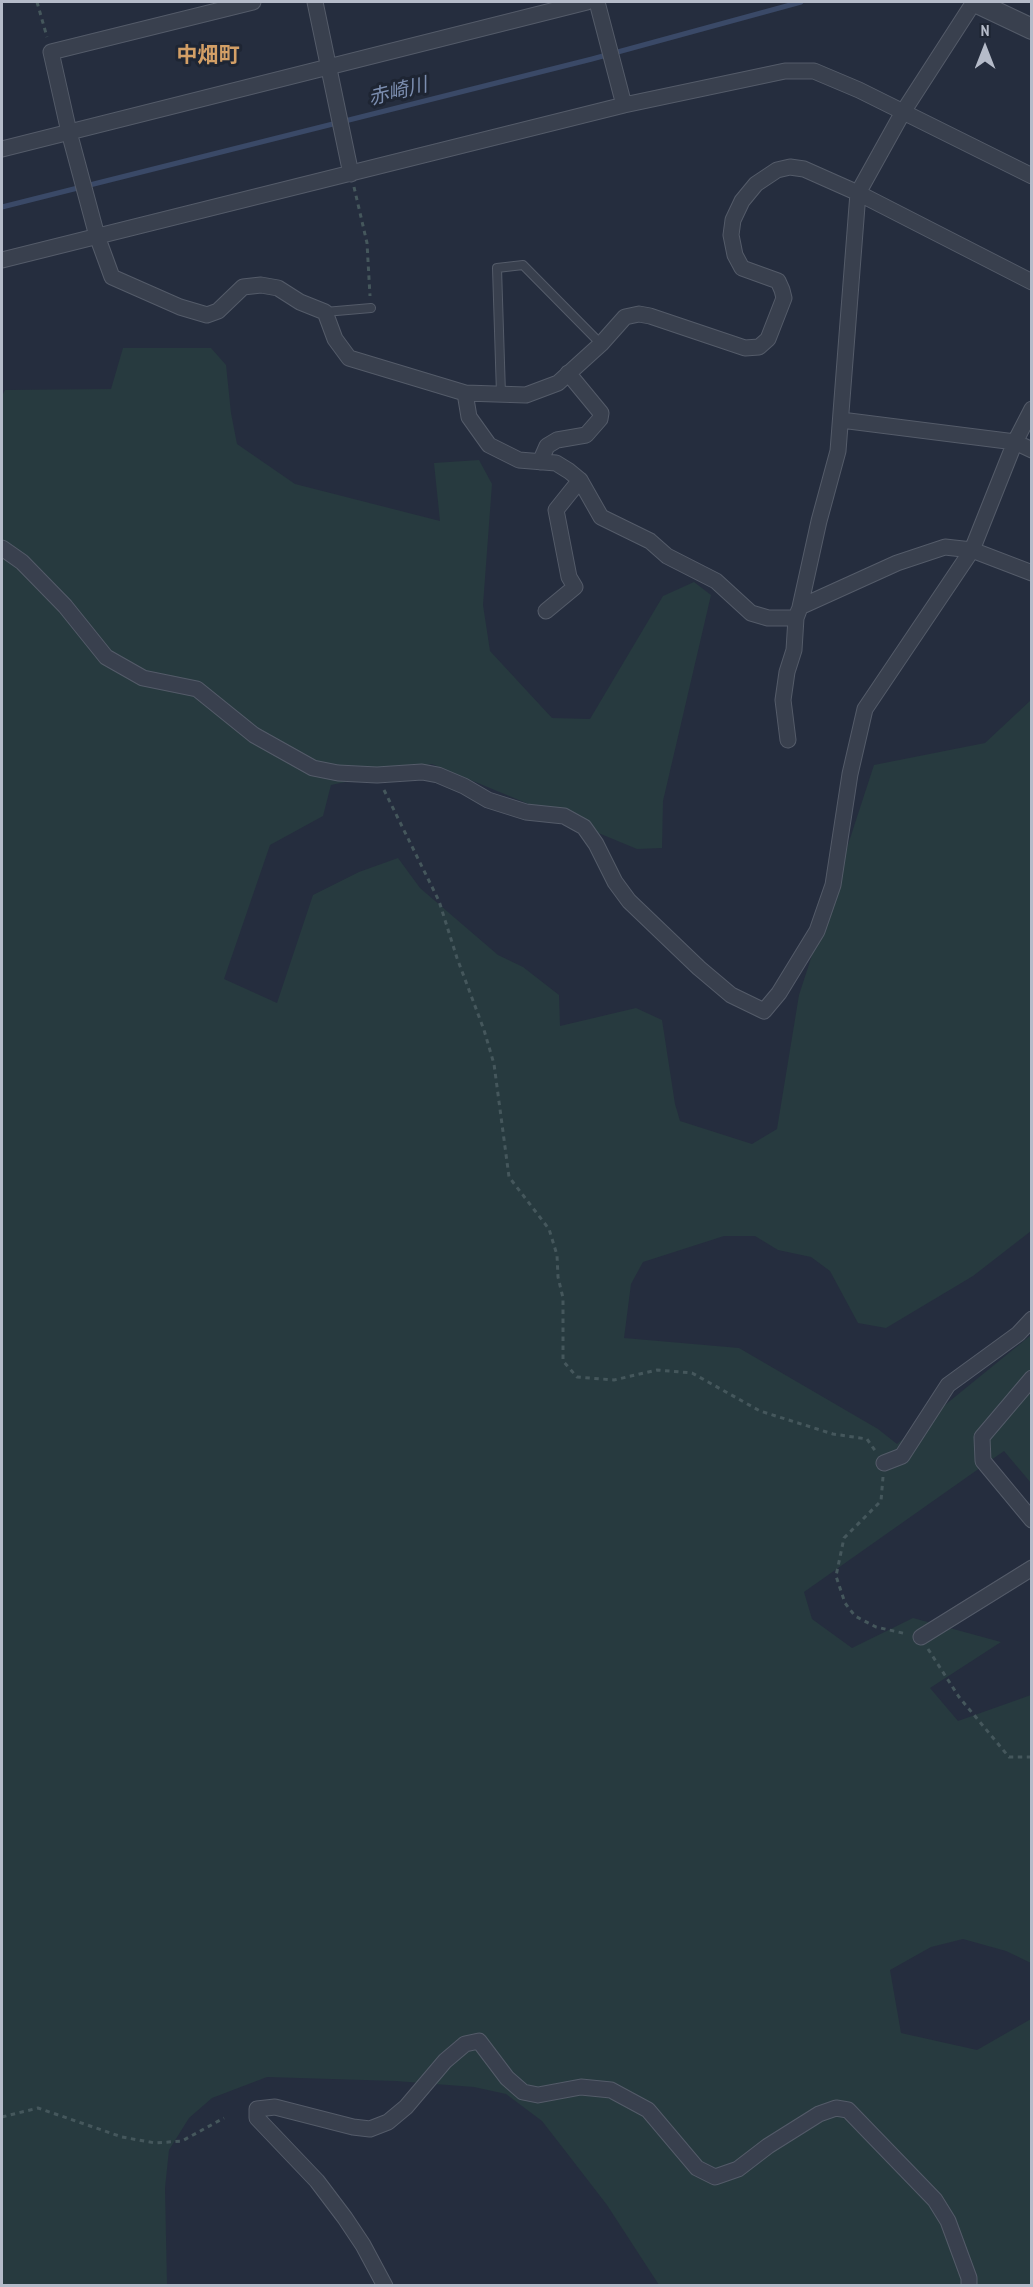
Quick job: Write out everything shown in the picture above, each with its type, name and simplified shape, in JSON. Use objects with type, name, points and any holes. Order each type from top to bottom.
[{"type":"street","points":[[252,2],[51,52],[69,132],[97,236],[112,277],[180,307],[207,315],[218,310],[243,287],[261,285],[278,288],[300,302],[325,312],[334,339],[349,358],[465,393],[526,395],[558,383],[601,344],[625,317],[639,314],[745,348],[759,347],[768,339],[784,298],[778,281],[742,268],[735,255],[731,235],[733,220],[742,201],[756,184],[777,171],[790,167],[804,169],[858,193],[1032,282]]},
{"type":"street","points":[[315,2],[351,174]]},
{"type":"street","points":[[2,148],[587,2]]},
{"type":"street","points":[[597,2],[624,105]]},
{"type":"street","points":[[788,740],[783,700],[787,672],[794,650],[798,613],[819,521],[838,451],[858,193],[903,112],[974,2],[1032,29]]},
{"type":"street","points":[[2,260],[624,105],[785,71],[814,71],[859,90],[1032,176]]},
{"type":"street","points":[[540,462],[547,446],[557,440],[586,435],[600,419],[601,413],[568,373]]},
{"type":"street","points":[[465,393],[469,417],[489,445],[519,460],[556,463],[580,480],[601,517],[650,541],[667,556],[716,581],[751,613],[768,618],[798,613],[897,563],[945,547],[972,550],[1032,573]]},
{"type":"street","points":[[2,548],[22,562],[65,606],[106,657],[120,667],[143,678],[197,689],[254,735],[313,768],[338,773],[377,775],[422,771],[464,786],[488,800],[526,812],[564,816],[584,827],[596,844],[615,882],[629,901],[699,968],[731,995],[764,1011],[779,993],[817,931],[833,885],[850,774],[865,709],[972,550],[1016,442],[1032,409]]},
{"type":"street","points":[[841,420],[1016,442],[1032,450]]},
{"type":"street","points":[[546,611],[575,587],[569,577],[556,510],[580,480]]},
{"type":"street","points":[[884,1463],[902,1456],[948,1385],[1018,1334],[1032,1319]]},
{"type":"street","points":[[1032,1378],[982,1437],[982,1461],[1032,1520]]},
{"type":"street","points":[[921,1637],[1032,1568]]},
{"type":"street","points":[[385,2286],[363,2245],[345,2218],[317,2181],[257,2118],[257,2109],[275,2107],[353,2127],[370,2129],[388,2122],[406,2107],[445,2061],[465,2044],[479,2041],[507,2078],[523,2092],[538,2095],[581,2087],[611,2090],[648,2110],[697,2168],[715,2177],[738,2169],[768,2146],[819,2114],[836,2108],[848,2110],[935,2200],[948,2221],[969,2278],[969,2286]]},
{"type":"lane","points":[[501,394],[497,268],[523,265],[601,344]]},
{"type":"lane","points":[[325,312],[371,308]]},
{"type":"path","points":[[37,2],[51,52]]},
{"type":"path","points":[[351,174],[367,243],[371,308]]},
{"type":"path","points":[[377,775],[440,901],[457,958],[484,1030],[494,1064],[509,1177],[549,1229],[557,1255],[558,1277],[563,1298],[563,1361],[577,1377],[614,1380],[657,1370],[692,1373],[760,1411],[833,1434],[867,1439],[884,1463],[881,1501],[844,1538],[836,1576],[845,1603],[855,1616],[876,1627],[921,1637],[959,1697],[1009,1757],[1032,1757]]},
{"type":"path","points":[[2,2117],[38,2108],[122,2137],[155,2143],[182,2141],[224,2118]]},
{"type":"green space","points":[[123,348],[211,348],[226,365],[237,444],[295,484],[440,521],[434,463],[479,460],[492,484],[483,605],[490,651],[552,718],[590,719],[663,596],[694,582],[711,595],[663,801],[662,848],[637,849],[432,764],[331,785],[323,816],[270,845],[224,979],[277,1003],[313,895],[359,872],[398,858],[420,888],[498,955],[523,967],[559,995],[560,1026],[636,1008],[662,1020],[675,1104],[680,1121],[752,1144],[777,1129],[799,995],[874,765],[985,743],[1031,700],[1031,1231],[973,1276],[886,1328],[858,1323],[830,1271],[811,1257],[778,1250],[755,1236],[724,1236],[643,1262],[631,1284],[624,1338],[739,1348],[878,1429],[897,1444],[1031,1335],[1031,1483],[1004,1451],[804,1592],[812,1619],[852,1648],[913,1618],[1001,1642],[930,1688],[958,1721],[1031,1695],[1031,1963],[1006,1951],[963,1939],[931,1947],[890,1970],[901,2033],[977,2050],[1031,2019],[1031,2285],[659,2285],[607,2205],[542,2121],[506,2094],[474,2087],[396,2081],[267,2077],[212,2098],[189,2118],[169,2150],[165,2188],[167,2285],[2,2285],[2,396],[5,390],[111,389]]},
{"type":"waterway","name":"赤崎川","points":[[2,207],[592,59],[801,2]]},
{"type":"district","name":"中畑町","points":[[208,56]]}]
